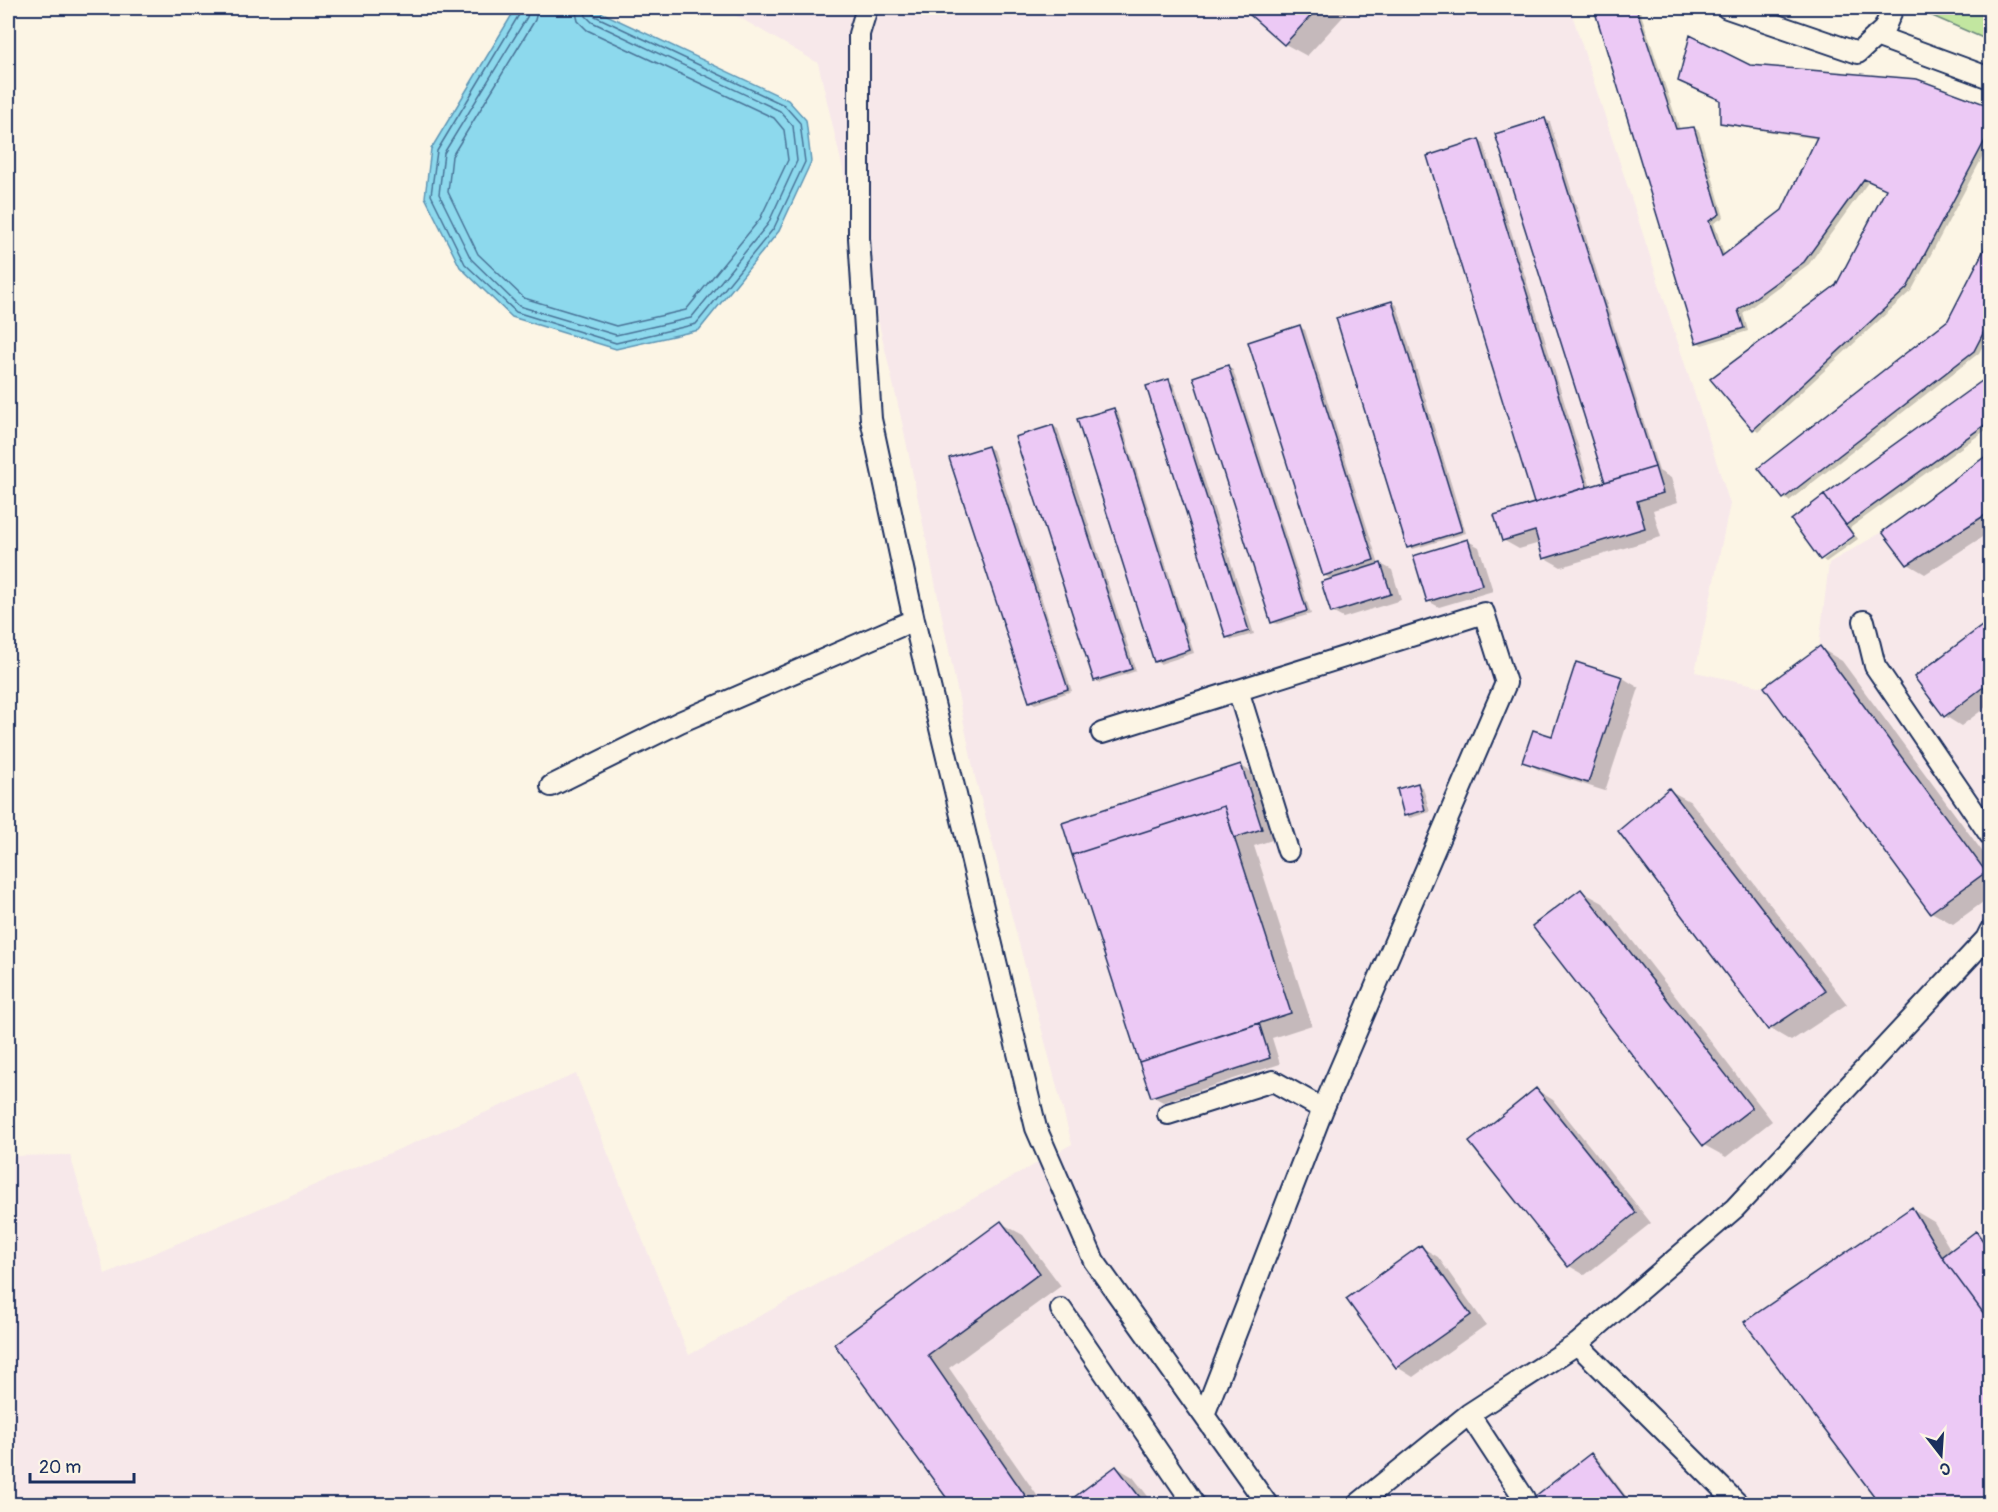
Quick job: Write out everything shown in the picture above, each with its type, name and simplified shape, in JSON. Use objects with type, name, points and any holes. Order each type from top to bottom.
[{"type":"lane","points":[[867,8],[859,34],[859,238],[871,419],[914,620],[1036,1128],[1094,1261],[1267,1504]]},
{"type":"lane","points":[[1727,8],[1858,53],[1884,29],[1893,8]]},
{"type":"lane","points":[[1876,36],[1990,78]]},
{"type":"lane","points":[[1102,733],[1484,613],[1506,683],[1323,1109],[1204,1415]]},
{"type":"lane","points":[[551,786],[680,722],[914,620]]},
{"type":"lane","points":[[1864,621],[1875,666],[1990,835]]},
{"type":"lane","points":[[1238,690],[1288,851]]},
{"type":"lane","points":[[1358,1504],[1469,1414],[1576,1344],[1735,1208],[1986,939],[1990,931]]},
{"type":"lane","points":[[1168,1114],[1273,1081],[1323,1109]]},
{"type":"lane","points":[[1061,1309],[1194,1504]]},
{"type":"lane","points":[[1576,1344],[1738,1504]]},
{"type":"lane","points":[[1469,1414],[1524,1498]]},
{"type":"shaded area","points":[[723,8],[1570,8],[1730,504],[1695,672],[1764,687],[1819,646],[1829,563],[1882,532],[1990,453],[1990,1504],[8,1504],[8,1156],[70,1155],[105,1274],[576,1074],[689,1355],[1072,1144],[975,777],[902,422],[818,63]]},
{"type":"green space","points":[[1914,8],[1990,8],[1990,41]]},
{"type":"water","points":[[516,8],[592,8],[788,100],[806,120],[811,162],[779,231],[699,330],[616,349],[512,317],[460,267],[425,197],[431,149]]},
{"type":"building","points":[[1242,8],[1318,8],[1284,45]]},
{"type":"building","points":[[1612,8],[1636,8],[1676,129],[1694,127],[1720,214],[1709,221],[1722,256],[1782,210],[1817,137],[1720,123],[1720,100],[1678,81],[1690,35],[1750,65],[1917,79],[1990,106],[1990,131],[1907,288],[1753,430],[1710,379],[1836,285],[1886,189],[1864,179],[1804,262],[1738,310],[1744,328],[1696,343],[1595,12]]},
{"type":"building","points":[[1545,118],[1655,467],[1605,482],[1495,134]]},
{"type":"building","points":[[1479,139],[1587,487],[1534,503],[1427,156]]},
{"type":"building","points":[[1990,238],[1990,320],[1974,351],[1783,499],[1758,468],[1948,320]]},
{"type":"building","points":[[1392,301],[1462,531],[1407,548],[1336,318]]},
{"type":"building","points":[[1300,325],[1374,560],[1323,576],[1248,342]]},
{"type":"building","points":[[1228,365],[1307,611],[1271,623],[1193,377]]},
{"type":"building","points":[[1986,378],[1990,385],[1990,421],[1846,525],[1824,495]]},
{"type":"building","points":[[1169,379],[1249,631],[1226,638],[1146,386]]},
{"type":"building","points":[[1114,408],[1190,650],[1154,662],[1077,419]]},
{"type":"building","points":[[1053,425],[1132,669],[1094,681],[1015,437]]},
{"type":"building","points":[[988,446],[1068,689],[1029,702],[949,458]]},
{"type":"building","points":[[1990,453],[1990,512],[1907,565],[1882,532]]},
{"type":"building","points":[[1655,467],[1663,493],[1637,501],[1645,528],[1543,559],[1535,531],[1502,541],[1494,515]]},
{"type":"building","points":[[1824,495],[1854,536],[1820,560],[1791,520]]},
{"type":"building","points":[[1468,539],[1482,585],[1427,602],[1413,556]]},
{"type":"building","points":[[1381,563],[1391,594],[1331,613],[1321,582]]},
{"type":"building","points":[[1990,620],[1990,682],[1944,717],[1914,677]]},
{"type":"building","points":[[1820,646],[1986,872],[1930,913],[1764,687]]},
{"type":"building","points":[[1576,662],[1623,677],[1588,783],[1522,762],[1533,730],[1552,736]]},
{"type":"building","points":[[1241,764],[1262,829],[1234,838],[1224,806],[1072,855],[1062,823]]},
{"type":"building","points":[[1418,783],[1425,810],[1404,816],[1397,789]]},
{"type":"building","points":[[1669,788],[1826,991],[1768,1030],[1618,831]]},
{"type":"building","points":[[1224,806],[1291,1013],[1139,1062],[1072,855]]},
{"type":"building","points":[[1581,889],[1752,1108],[1703,1146],[1532,926]]},
{"type":"building","points":[[1259,1023],[1270,1058],[1151,1097],[1139,1062]]},
{"type":"building","points":[[1536,1088],[1636,1213],[1568,1267],[1469,1142]]},
{"type":"building","points":[[1912,1207],[1942,1257],[1990,1322],[1990,1504],[1880,1504],[1744,1322]]},
{"type":"building","points":[[1001,1221],[1040,1273],[928,1355],[1031,1504],[951,1504],[834,1344]]},
{"type":"building","points":[[1976,1231],[1990,1251],[1990,1322],[1942,1257]]},
{"type":"building","points":[[1421,1245],[1471,1315],[1396,1368],[1346,1299]]},
{"type":"building","points":[[1591,1453],[1630,1504],[1525,1504]]},
{"type":"building","points":[[1116,1466],[1145,1504],[1065,1504]]}]
